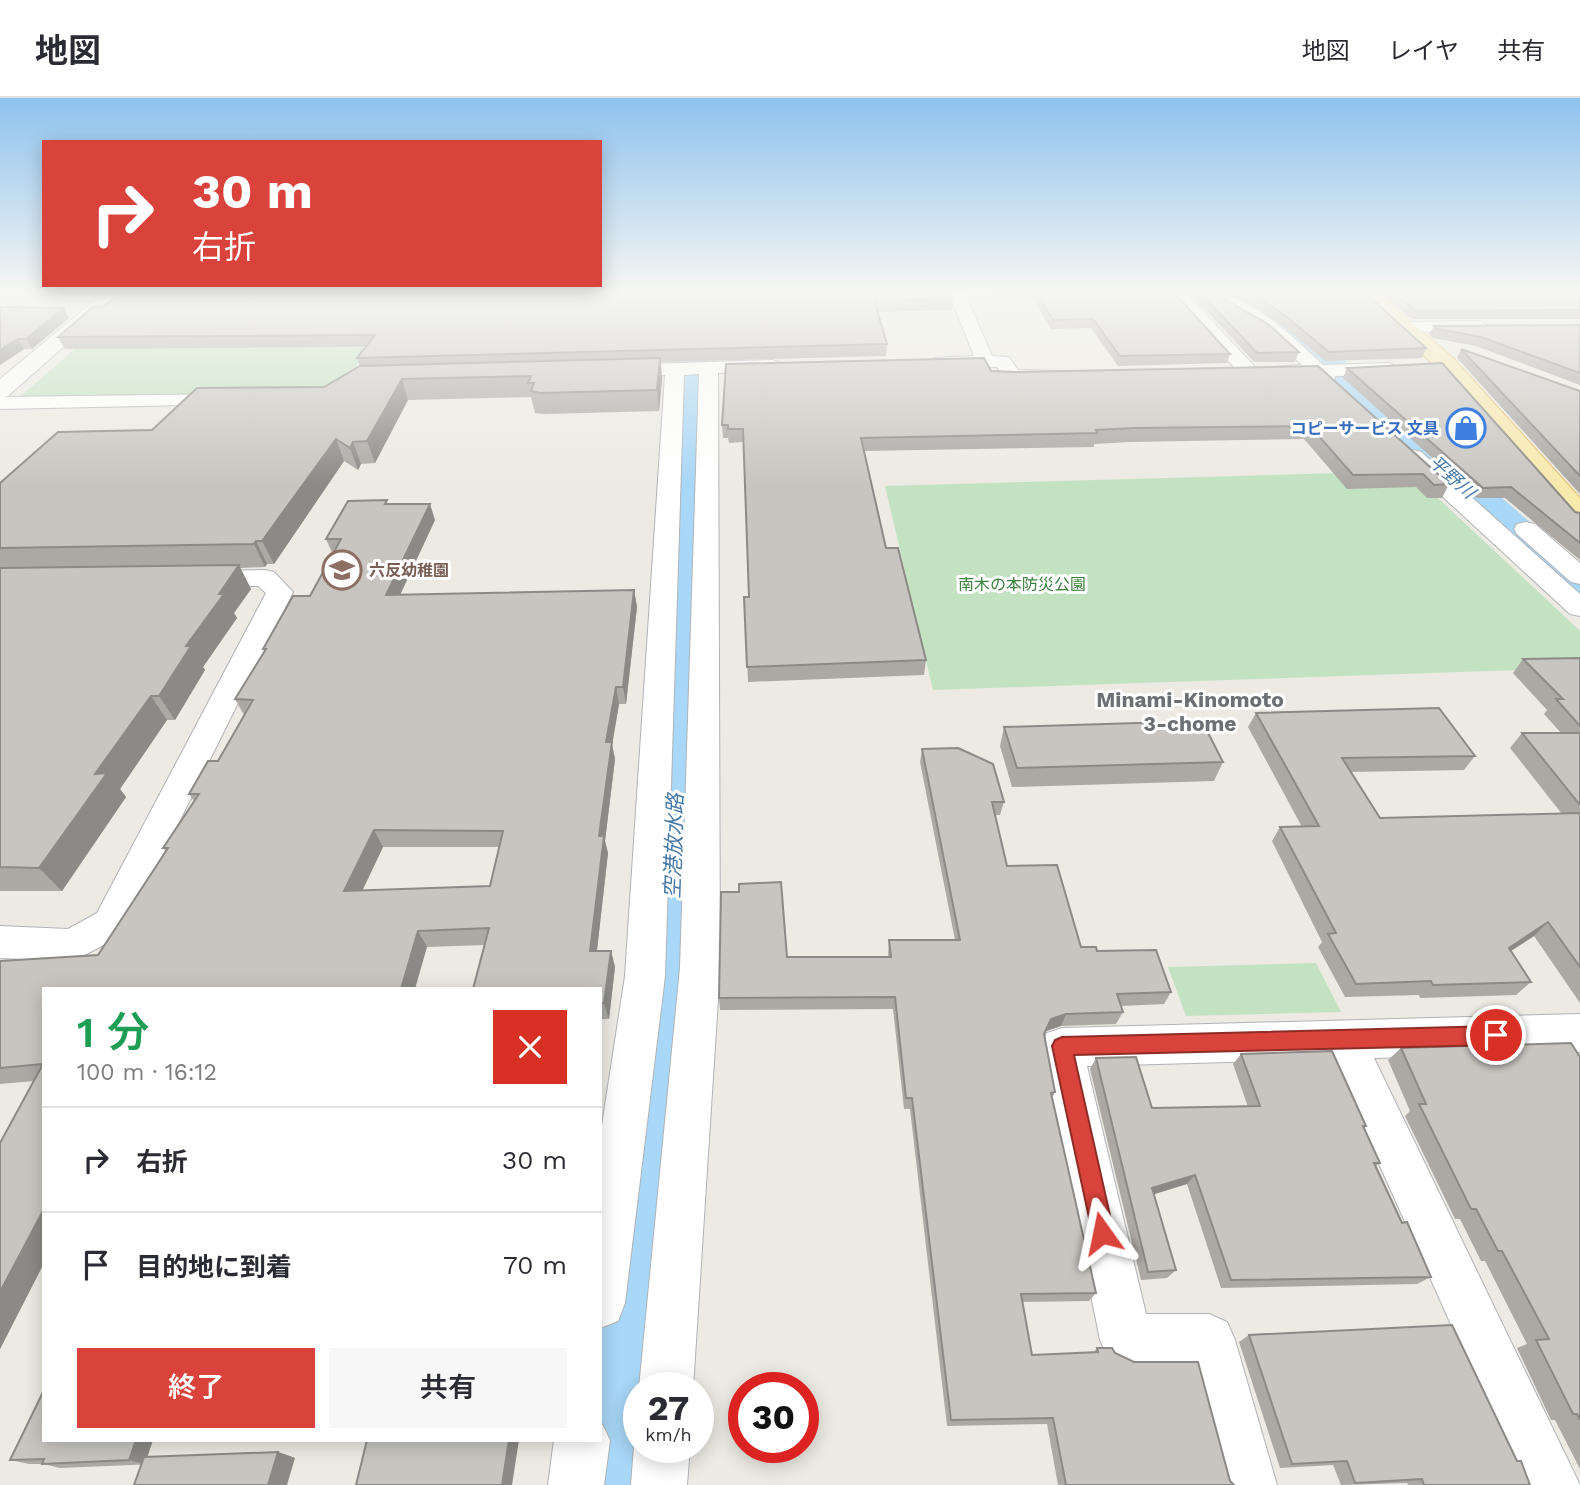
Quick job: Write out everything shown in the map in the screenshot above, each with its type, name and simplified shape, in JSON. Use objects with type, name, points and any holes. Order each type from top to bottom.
[{"type":"main road","points":[[1416,356],[1417,360],[1452,356],[1580,515]]},
{"type":"street","points":[[0,391],[41,356]]},
{"type":"street","points":[[983,356],[985,361]]},
{"type":"street","points":[[1234,356],[1249,372]]},
{"type":"street","points":[[1303,356],[1319,370]]},
{"type":"street","points":[[1323,356],[1341,376]]},
{"type":"street","points":[[1341,376],[1417,360]]},
{"type":"street","points":[[925,363],[1002,361],[1013,376],[1075,375]]},
{"type":"street","points":[[594,372],[791,365]]},
{"type":"street","points":[[602,1288],[645,976],[692,369]]},
{"type":"street","points":[[667,1372],[700,968],[692,369]]},
{"type":"street","points":[[1227,372],[1319,370],[1341,376],[1364,388]]},
{"type":"street","points":[[0,403],[251,400]]},
{"type":"street","points":[[1425,441],[1446,459]]},
{"type":"street","points":[[1399,444],[1580,608]]},
{"type":"street","points":[[1508,513],[1580,576]]},
{"type":"street","points":[[0,942],[73,945],[110,924],[280,592],[265,579],[167,579]]},
{"type":"street","points":[[1249,1485],[1209,1340],[1126,1340],[1062,1046],[1577,1037]]},
{"type":"street","points":[[1344,1039],[1552,1485]]},
{"type":"street","points":[[576,1485],[582,1442]]},
{"type":"street","points":[[659,1485],[661,1463]]},
{"type":"green space","points":[[67,356],[364,356],[349,376],[331,392],[55,400],[21,396]]},
{"type":"green space","name":"南木の本防災公園","points":[[1409,471],[1580,631],[1580,668],[933,690],[885,486]]},
{"type":"green space","points":[[1316,963],[1341,1012],[1186,1016],[1168,967]]},
{"type":"building","points":[[359,356],[443,356],[357,358]]},
{"type":"building","points":[[1467,356],[1480,356],[1580,391],[1580,476]]},
{"type":"building","points":[[1532,356],[1580,356],[1580,373]]},
{"type":"building","points":[[660,358],[657,390],[540,393],[531,391],[534,383],[528,383],[531,376],[402,379],[367,441],[353,442],[350,448],[336,439],[262,541],[256,541],[254,544],[0,548],[0,483],[58,432],[152,430],[197,388],[324,387],[360,366]]},
{"type":"building","points":[[984,358],[991,371],[1015,372],[1318,366],[1449,484],[1434,485],[1423,474],[1353,475],[1310,426],[1134,428],[1096,430],[1097,433],[861,438],[886,548],[898,548],[926,660],[747,667],[744,597],[749,597],[743,429],[728,429],[728,425],[722,425],[726,364]]},
{"type":"building","points":[[1442,363],[1575,512],[1580,513],[1580,543],[1511,487],[1483,488],[1347,368]]},
{"type":"building","points":[[387,500],[385,504],[430,504],[386,595],[634,590],[623,687],[616,687],[606,742],[612,742],[599,836],[604,836],[590,951],[611,951],[604,1003],[602,987],[474,987],[489,928],[418,931],[402,987],[42,987],[42,1064],[0,1068],[0,961],[98,955],[168,848],[163,848],[199,794],[189,794],[208,761],[218,761],[253,700],[235,699],[266,649],[263,649],[293,596],[310,596],[341,539],[326,539],[348,501]],"holes":[[[374,830],[503,831],[490,886],[344,891]]]},
{"type":"building","points":[[239,565],[219,594],[224,594],[186,646],[191,646],[159,696],[151,696],[95,774],[107,773],[39,868],[0,867],[0,568]]},
{"type":"building","points":[[1580,658],[1580,726],[1556,699],[1563,699],[1523,659]]},
{"type":"building","points":[[1439,708],[1475,756],[1342,758],[1380,818],[1580,813],[1580,967],[1548,922],[1509,948],[1531,982],[1433,985],[1431,981],[1356,984],[1328,934],[1336,933],[1280,827],[1319,826],[1256,713]]},
{"type":"building","points":[[1202,721],[1223,762],[1017,768],[1004,727]]},
{"type":"building","points":[[1522,733],[1580,733],[1580,805]]},
{"type":"building","points":[[958,748],[993,764],[1004,802],[992,802],[1007,866],[1057,865],[1081,947],[1096,947],[1097,951],[1156,950],[1171,992],[1117,994],[1123,1012],[1066,1014],[1051,1019],[1044,1034],[1055,1092],[1051,1093],[1096,1293],[1021,1294],[1032,1355],[1098,1352],[1097,1348],[1112,1348],[1115,1353],[1134,1362],[1198,1362],[1230,1481],[1234,1485],[1066,1485],[1053,1418],[951,1420],[912,1098],[906,1098],[895,997],[719,998],[721,892],[739,892],[739,884],[781,882],[787,957],[891,957],[889,940],[960,940],[922,749]]},
{"type":"building","points":[[1571,1043],[1580,1057],[1580,1420],[1577,1414],[1573,1414],[1536,1340],[1549,1339],[1502,1251],[1498,1251],[1476,1209],[1471,1209],[1419,1104],[1426,1104],[1401,1048]]},
{"type":"building","points":[[1332,1051],[1380,1163],[1374,1163],[1402,1223],[1407,1222],[1431,1277],[1231,1280],[1195,1175],[1152,1188],[1176,1270],[1148,1272],[1096,1058],[1136,1057],[1152,1108],[1260,1106],[1241,1054]]},
{"type":"building","points":[[42,1066],[42,1213],[0,1292],[0,1143]]},
{"type":"building","points":[[1452,1325],[1517,1461],[1521,1461],[1530,1485],[1424,1485],[1422,1479],[1355,1483],[1347,1461],[1292,1464],[1249,1335]]},
{"type":"building","points":[[42,1394],[42,1442],[135,1442],[129,1460],[42,1464],[44,1459],[10,1460]]},
{"type":"building","points":[[367,1442],[509,1442],[502,1485],[356,1485]]},
{"type":"building","points":[[278,1452],[268,1485],[134,1485],[144,1457]]},
{"type":"waterway","name":"空港放水路","points":[[615,1485],[670,970],[691,356]]},
{"type":"waterway","name":"平野川","points":[[1318,356],[1580,592]]},
{"type":"place","name":"コピーサービス 文具","points":[[1466,428]]},
{"type":"place","name":"六反幼稚園","points":[[342,570]]},
{"type":"district","name":"Minami-Kinomoto 3-chome","points":[[1190,712]]},
{"type":"route","points":[[1102,1233],[1062,1046],[1496,1035]]}]
